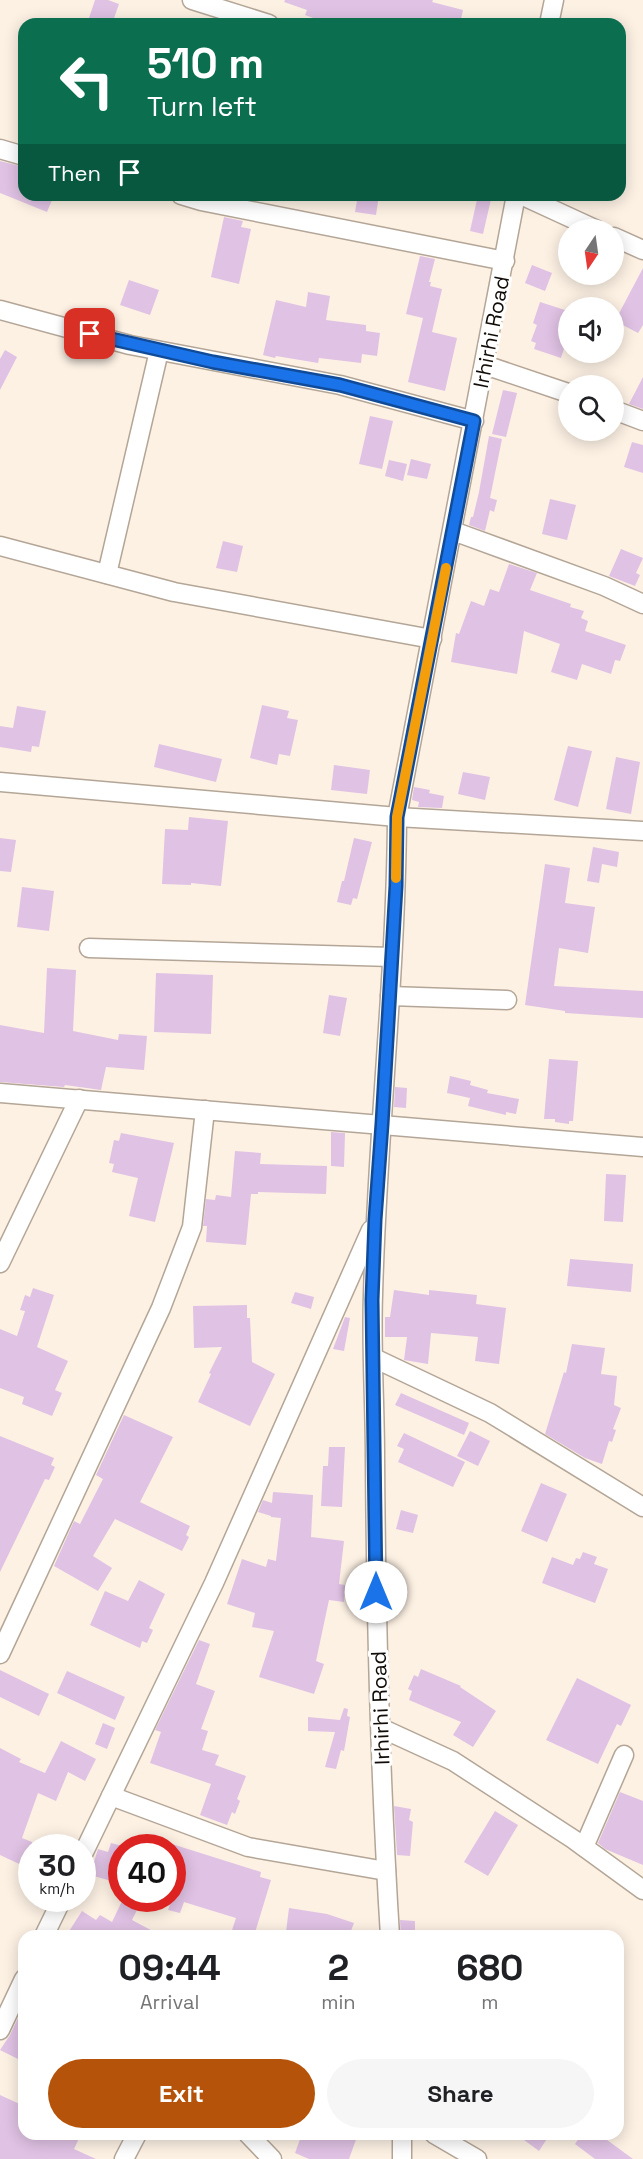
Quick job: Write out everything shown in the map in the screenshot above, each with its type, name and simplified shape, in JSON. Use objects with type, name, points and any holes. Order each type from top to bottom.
[{"type":"street","points":[[192,0],[250,18]]},
{"type":"street","points":[[550,18],[554,0]]},
{"type":"street","points":[[0,149],[18,154]]},
{"type":"street","points":[[201,201],[505,261]]},
{"type":"street","name":"Irhirhi Road","points":[[390,1930],[376,1615],[372,1300],[390,996],[397,817],[515,201]]},
{"type":"street","points":[[534,201],[573,219]]},
{"type":"street","points":[[624,241],[643,250]]},
{"type":"street","points":[[0,310],[159,351],[340,385],[474,421]]},
{"type":"street","points":[[107,574],[159,351]]},
{"type":"street","points":[[485,365],[558,390]]},
{"type":"street","points":[[624,414],[643,421]]},
{"type":"street","points":[[453,531],[604,586],[643,604]]},
{"type":"street","points":[[0,546],[185,594],[432,639]]},
{"type":"street","points":[[0,782],[397,817],[643,831]]},
{"type":"street","points":[[89,948],[392,957]]},
{"type":"street","points":[[390,996],[507,1000]]},
{"type":"street","points":[[0,1093],[643,1147]]},
{"type":"street","points":[[0,1263],[79,1099]]},
{"type":"street","points":[[0,1654],[161,1308],[192,1227],[205,1110]]},
{"type":"street","points":[[93,1834],[214,1583],[375,1220]]},
{"type":"street","points":[[374,1358],[490,1413],[643,1507]]},
{"type":"street","points":[[381,1728],[453,1761],[584,1847],[643,1890]]},
{"type":"street","points":[[584,1847],[624,1755]]},
{"type":"street","points":[[111,1796],[248,1847],[386,1871]]},
{"type":"street","points":[[47,1930],[56,1912]]},
{"type":"street","points":[[0,2030],[6,2003],[18,1987]]},
{"type":"street","points":[[124,2159],[134,2140]]},
{"type":"street","points":[[254,2140],[272,2159]]},
{"type":"street","points":[[402,2140],[402,2159]]},
{"type":"street","points":[[444,2140],[477,2159]]},
{"type":"building","points":[[95,0],[108,0],[119,4],[114,18],[89,18]]},
{"type":"building","points":[[285,0],[433,0],[432,2],[463,10],[461,18],[313,18],[305,15],[307,10],[284,2]]},
{"type":"building","points":[[0,161],[18,166],[18,200],[0,193]]},
{"type":"building","points":[[20,201],[52,201],[47,212]]},
{"type":"building","points":[[357,201],[378,201],[376,215],[355,212]]},
{"type":"building","points":[[477,201],[491,201],[483,234],[470,231]]},
{"type":"building","points":[[224,217],[243,221],[241,227],[251,229],[239,284],[211,277]]},
{"type":"building","points":[[420,256],[435,259],[429,282],[431,282],[430,286],[442,289],[432,332],[457,338],[445,391],[408,382],[423,318],[406,314]]},
{"type":"building","points":[[532,265],[552,273],[545,291],[525,283]]},
{"type":"building","points":[[643,268],[643,325],[638,333],[624,326],[624,304]]},
{"type":"building","points":[[129,280],[159,290],[150,315],[120,305]]},
{"type":"building","points":[[308,292],[330,296],[326,320],[366,325],[366,331],[380,333],[377,356],[362,354],[361,363],[319,358],[318,363],[263,355],[276,300],[306,307]]},
{"type":"building","points":[[540,302],[558,308],[558,357],[534,349],[536,343],[531,341],[537,325],[533,323]]},
{"type":"building","points":[[5,350],[17,357],[0,390],[0,359]]},
{"type":"building","points":[[643,377],[643,409],[629,404]]},
{"type":"building","points":[[503,390],[517,393],[506,437],[492,434]]},
{"type":"building","points":[[370,416],[393,421],[382,469],[359,464]]},
{"type":"building","points":[[489,436],[502,439],[490,498],[497,500],[494,512],[490,510],[485,531],[469,525],[479,492]]},
{"type":"building","points":[[632,442],[643,445],[643,473],[624,467]]},
{"type":"building","points":[[411,459],[431,464],[427,479],[407,475]]},
{"type":"building","points":[[389,460],[407,464],[403,481],[385,476]]},
{"type":"building","points":[[550,499],[576,505],[567,540],[542,534]]},
{"type":"building","points":[[223,541],[243,546],[237,572],[216,568]]},
{"type":"building","points":[[621,549],[643,558],[636,573],[640,575],[635,586],[609,576]]},
{"type":"building","points":[[509,564],[537,573],[530,590],[571,604],[570,607],[584,611],[581,618],[588,621],[585,631],[626,645],[620,661],[615,660],[611,674],[582,664],[577,680],[551,672],[560,644],[524,631],[517,674],[451,662],[456,633],[459,634],[471,601],[484,606],[490,589],[499,592]]},
{"type":"building","points":[[262,705],[289,711],[287,718],[298,720],[290,756],[279,754],[277,765],[250,758]]},
{"type":"building","points":[[17,706],[46,711],[39,747],[32,746],[31,752],[0,747],[0,726],[13,728]]},
{"type":"building","points":[[159,744],[222,759],[216,782],[154,767]]},
{"type":"building","points":[[568,746],[592,751],[578,807],[554,800]]},
{"type":"building","points":[[616,757],[640,762],[631,814],[606,809]]},
{"type":"building","points":[[334,765],[370,770],[367,794],[331,790]]},
{"type":"building","points":[[463,772],[490,777],[485,800],[458,794]]},
{"type":"building","points":[[414,787],[444,796],[442,808],[418,807],[419,802],[412,800]]},
{"type":"building","points":[[189,817],[228,821],[221,886],[191,883],[191,885],[162,884],[165,829],[188,830]]},
{"type":"building","points":[[0,838],[16,840],[11,872],[0,871]]},
{"type":"building","points":[[354,838],[372,842],[357,899],[353,898],[351,905],[337,902]]},
{"type":"building","points":[[593,847],[619,852],[617,867],[602,864],[599,883],[587,881]]},
{"type":"building","points":[[545,864],[570,868],[565,903],[595,907],[588,953],[559,948],[554,986],[643,991],[643,1018],[565,1013],[565,1011],[525,1005]]},
{"type":"building","points":[[22,887],[54,891],[49,931],[17,927]]},
{"type":"building","points":[[47,968],[76,970],[73,1031],[118,1040],[119,1034],[147,1036],[144,1070],[106,1067],[101,1090],[65,1085],[64,1087],[0,1082],[0,1025],[44,1033]]},
{"type":"building","points":[[156,973],[213,975],[211,1034],[154,1032]]},
{"type":"building","points":[[329,995],[347,998],[340,1036],[323,1033]]},
{"type":"building","points":[[549,1059],[578,1061],[573,1121],[569,1121],[569,1124],[555,1122],[555,1119],[544,1119]]},
{"type":"building","points":[[450,1076],[471,1081],[470,1085],[488,1090],[487,1093],[519,1099],[516,1114],[506,1112],[506,1115],[468,1106],[470,1098],[447,1093]]},
{"type":"building","points":[[395,1087],[407,1088],[406,1108],[394,1107]]},
{"type":"building","points":[[331,1132],[345,1133],[344,1167],[331,1166]]},
{"type":"building","points":[[121,1133],[174,1143],[155,1222],[129,1216],[138,1178],[112,1172],[114,1164],[109,1163],[114,1140],[119,1141]]},
{"type":"building","points":[[235,1151],[261,1153],[260,1164],[327,1166],[326,1194],[258,1192],[258,1194],[251,1194],[246,1245],[206,1242],[207,1226],[203,1226],[206,1199],[215,1200],[216,1195],[231,1197]]},
{"type":"building","points":[[606,1174],[626,1175],[623,1222],[604,1221]]},
{"type":"building","points":[[570,1259],[633,1264],[631,1292],[567,1286]]},
{"type":"building","points":[[33,1288],[54,1295],[37,1347],[68,1361],[55,1390],[62,1393],[52,1416],[22,1404],[24,1397],[0,1388],[0,1329],[17,1336],[25,1311],[20,1310],[25,1295],[30,1297]]},
{"type":"building","points":[[394,1290],[429,1295],[429,1290],[477,1295],[476,1304],[506,1308],[499,1364],[475,1361],[478,1337],[431,1333],[428,1364],[404,1360],[407,1337],[385,1337],[385,1317],[390,1317]]},
{"type":"building","points":[[295,1292],[314,1297],[311,1309],[291,1303]]},
{"type":"building","points":[[247,1305],[247,1318],[250,1318],[252,1362],[275,1374],[250,1426],[198,1402],[222,1347],[194,1348],[193,1306]]},
{"type":"building","points":[[345,1317],[350,1318],[344,1351],[333,1349]]},
{"type":"building","points":[[572,1344],[605,1348],[601,1374],[617,1376],[614,1405],[621,1408],[613,1429],[616,1430],[612,1442],[609,1441],[602,1464],[585,1458],[545,1434],[564,1372],[566,1373]]},
{"type":"building","points":[[401,1393],[469,1423],[464,1435],[395,1405]]},
{"type":"building","points":[[124,1415],[173,1437],[140,1502],[190,1526],[186,1535],[189,1537],[182,1551],[115,1519],[93,1556],[112,1568],[98,1591],[54,1566],[74,1521],[80,1524],[103,1479],[96,1475]]},
{"type":"building","points":[[470,1431],[490,1441],[478,1466],[457,1456]]},
{"type":"building","points":[[404,1433],[465,1462],[453,1487],[398,1462],[404,1449],[397,1446]]},
{"type":"building","points":[[0,1436],[54,1458],[51,1465],[55,1467],[49,1480],[45,1479],[0,1572]]},
{"type":"building","points":[[329,1447],[345,1447],[342,1507],[321,1506],[323,1466],[328,1466]]},
{"type":"building","points":[[541,1483],[567,1494],[547,1542],[521,1531]]},
{"type":"building","points":[[273,1492],[313,1495],[311,1537],[344,1541],[339,1584],[345,1585],[344,1602],[329,1600],[316,1661],[324,1664],[314,1694],[259,1677],[274,1631],[252,1627],[255,1613],[227,1604],[242,1559],[266,1567],[268,1559],[276,1561],[281,1518],[258,1512],[263,1500],[272,1503]]},
{"type":"building","points":[[401,1510],[418,1515],[413,1533],[396,1529]]},
{"type":"building","points":[[583,1552],[597,1557],[594,1564],[608,1569],[595,1603],[542,1583],[552,1557],[573,1565],[576,1558],[580,1559]]},
{"type":"building","points":[[139,1580],[165,1594],[149,1628],[153,1630],[147,1643],[142,1641],[140,1648],[90,1625],[105,1591],[128,1601]]},
{"type":"building","points":[[199,1640],[210,1644],[196,1684],[215,1691],[201,1729],[208,1731],[202,1750],[219,1755],[215,1765],[246,1776],[237,1799],[240,1801],[235,1814],[232,1812],[227,1825],[200,1815],[211,1784],[150,1763],[161,1732],[155,1730]]},
{"type":"building","points":[[421,1669],[461,1686],[496,1711],[473,1747],[453,1735],[461,1722],[409,1700],[412,1691],[408,1689],[414,1675],[418,1677]]},
{"type":"building","points":[[0,1670],[49,1694],[39,1716],[0,1697]]},
{"type":"building","points":[[67,1671],[125,1697],[115,1720],[57,1693]]},
{"type":"building","points":[[577,1678],[631,1705],[621,1726],[617,1724],[598,1764],[546,1740]]},
{"type":"building","points":[[344,1708],[348,1709],[347,1716],[350,1717],[344,1751],[341,1750],[336,1769],[325,1767],[335,1732],[308,1731],[308,1717],[340,1720]]},
{"type":"building","points":[[103,1723],[115,1728],[107,1749],[95,1744]]},
{"type":"building","points":[[61,1741],[96,1759],[85,1781],[68,1772],[56,1801],[38,1793],[23,1834],[18,1834],[18,1863],[0,1855],[0,1748],[21,1759],[19,1762],[45,1773]]},
{"type":"building","points":[[620,1792],[643,1801],[643,1865],[605,1849],[598,1843]]},
{"type":"building","points":[[394,1806],[411,1809],[409,1820],[413,1822],[410,1856],[397,1855]]},
{"type":"building","points":[[495,1811],[518,1825],[488,1876],[464,1862]]},
{"type":"building","points":[[186,1848],[261,1872],[260,1877],[271,1880],[256,1930],[232,1930],[236,1918],[186,1903]]},
{"type":"building","points":[[98,1849],[108,1852],[108,1880],[96,1877]]},
{"type":"building","points":[[289,1908],[327,1914],[354,1923],[351,1930],[286,1930]]},
{"type":"building","points":[[81,1912],[96,1920],[100,1915],[112,1922],[117,1912],[136,1912],[132,1920],[151,1930],[70,1930]]},
{"type":"building","points":[[400,1920],[415,1921],[415,1930],[401,1930]]},
{"type":"building","points":[[18,2018],[18,2059],[0,2050]]},
{"type":"building","points":[[0,2095],[18,2103],[18,2140],[78,2140],[74,2149],[96,2159],[0,2159]]},
{"type":"building","points":[[300,2140],[356,2140],[349,2159],[309,2159],[295,2153]]},
{"type":"building","points":[[524,2140],[546,2140],[539,2151]]},
{"type":"building","points":[[578,2140],[607,2140],[633,2159],[595,2159],[575,2144]]},
{"type":"slow traffic","points":[[396,878],[397,817],[446,568]]},
{"type":"route","points":[[90,334],[130,345],[213,362],[340,385],[474,421],[397,817],[396,886],[372,1300],[376,1592]]}]
